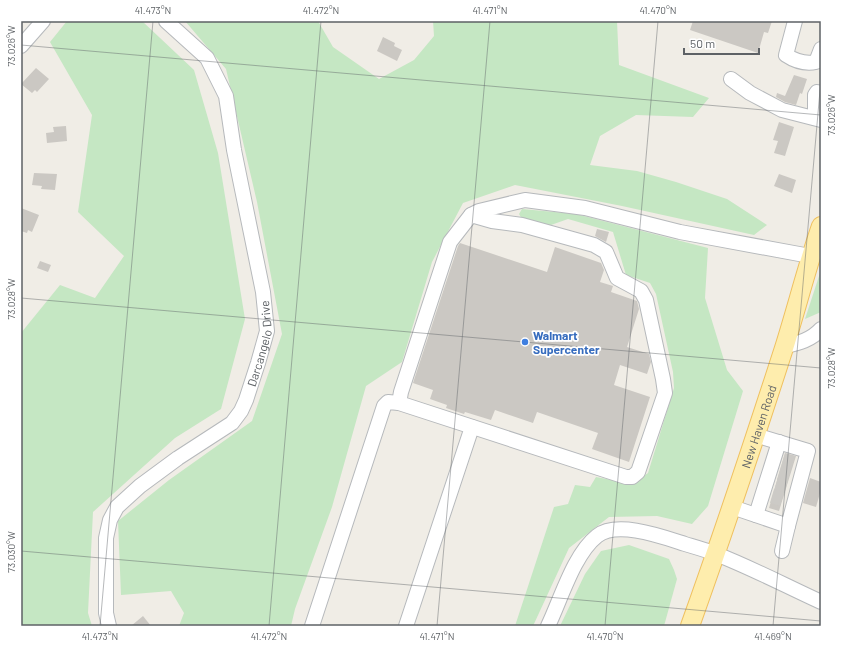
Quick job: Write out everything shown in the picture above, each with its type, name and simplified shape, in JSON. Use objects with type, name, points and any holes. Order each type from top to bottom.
[{"type":"main road","name":"New Haven Road","points":[[690,626],[732,507],[785,346],[810,256],[821,226]]},
{"type":"street","points":[[21,46],[43,21]]},
{"type":"street","name":"Darcangelo Drive","points":[[109,626],[106,613],[106,538],[110,520],[117,507],[140,486],[178,458],[232,423],[241,412],[246,400],[267,331],[264,292],[234,150],[226,96],[207,58],[166,21]]},
{"type":"street","points":[[795,21],[787,46],[786,55],[808,64],[816,62],[821,49]]},
{"type":"street","points":[[731,79],[750,93],[782,110],[818,119],[815,95],[817,92],[821,93]]},
{"type":"street","points":[[399,403],[401,392],[450,242],[471,215],[479,211],[526,200],[585,208],[680,232],[810,256]]},
{"type":"street","points":[[312,626],[384,406],[388,402],[399,403],[626,477],[632,477],[638,472],[665,394],[646,300],[641,291],[617,278],[606,252],[594,246],[522,225],[492,221],[471,215]]},
{"type":"street","points":[[785,346],[800,343],[816,335],[821,329]]},
{"type":"street","points":[[406,626],[472,427]]},
{"type":"street","points":[[755,435],[808,451],[756,515]]},
{"type":"street","points":[[779,442],[788,526],[782,551]]},
{"type":"street","points":[[732,507],[788,526]]},
{"type":"street","points":[[548,626],[579,558],[589,543],[598,535],[612,530],[646,532],[716,554],[821,602]]},
{"type":"green space","points":[[67,21],[142,21],[194,70],[218,153],[245,319],[221,409],[175,438],[93,512],[88,613],[92,626],[21,626],[21,333],[60,285],[95,298],[124,256],[78,212],[92,115],[50,42]]},
{"type":"green space","points":[[185,21],[318,21],[333,47],[379,79],[414,60],[434,36],[433,21],[617,21],[619,65],[709,98],[693,117],[636,115],[600,136],[590,165],[637,171],[727,199],[767,225],[754,235],[622,206],[515,185],[463,203],[432,262],[402,362],[366,386],[332,507],[295,609],[291,626],[179,626],[184,613],[171,591],[121,595],[118,521],[169,480],[252,421],[282,334],[257,202],[226,69]]},
{"type":"green space","points":[[522,209],[576,214],[708,248],[705,298],[727,370],[743,391],[708,506],[692,524],[657,516],[609,517],[569,548],[533,626],[515,626],[554,507],[568,504],[575,485],[590,487],[596,477],[633,484],[648,473],[674,388],[673,372],[656,294],[650,283],[626,275],[613,232],[568,219],[551,225],[539,227],[524,222],[519,214]]},
{"type":"green space","points":[[821,270],[821,312],[805,319]]},
{"type":"green space","points":[[629,545],[669,559],[674,570],[677,579],[664,626],[560,626],[585,574],[601,551]]},
{"type":"building","points":[[693,21],[772,21],[768,33],[764,32],[758,53],[690,30]]},
{"type":"building","points":[[383,37],[395,43],[394,46],[402,50],[397,61],[377,51]]},
{"type":"building","points":[[36,68],[49,79],[37,92],[35,90],[32,93],[21,84]]},
{"type":"building","points":[[794,75],[807,79],[802,94],[800,93],[796,105],[785,102],[776,97],[777,93],[785,96]]},
{"type":"building","points":[[779,122],[794,127],[785,156],[774,153],[778,141],[773,140]]},
{"type":"building","points":[[66,126],[67,141],[47,143],[46,133],[54,132],[53,127]]},
{"type":"building","points":[[34,173],[57,174],[55,190],[41,189],[42,186],[32,185]]},
{"type":"building","points":[[779,174],[796,180],[792,193],[774,186]]},
{"type":"building","points":[[21,208],[39,215],[32,232],[28,230],[27,233],[21,231]]},
{"type":"building","points":[[597,229],[609,232],[606,242],[595,236]]},
{"type":"building","name":"Walmart Supercenter","points":[[460,243],[547,272],[555,247],[601,263],[604,270],[600,282],[613,286],[611,292],[637,301],[639,309],[627,347],[649,354],[651,362],[647,374],[620,365],[614,385],[650,397],[629,462],[592,449],[598,433],[537,412],[533,423],[495,410],[491,420],[465,412],[464,414],[446,408],[447,405],[430,399],[433,390],[413,383]]},
{"type":"building","points":[[40,261],[51,265],[48,272],[37,268]]},
{"type":"building","points":[[785,453],[796,456],[779,511],[769,508]]},
{"type":"building","points":[[810,478],[821,482],[821,490],[816,507],[803,503]]},
{"type":"building","points":[[143,616],[151,626],[131,626]]},
{"type":"tunnel","points":[[783,460],[793,463]]},
{"type":"tunnel","points":[[779,473],[789,476]]},
{"type":"tunnel","points":[[776,484],[786,487]]},
{"type":"tunnel","points":[[772,496],[782,499]]},
{"type":"place","name":"Walmart Supercenter","points":[[525,342]]}]
